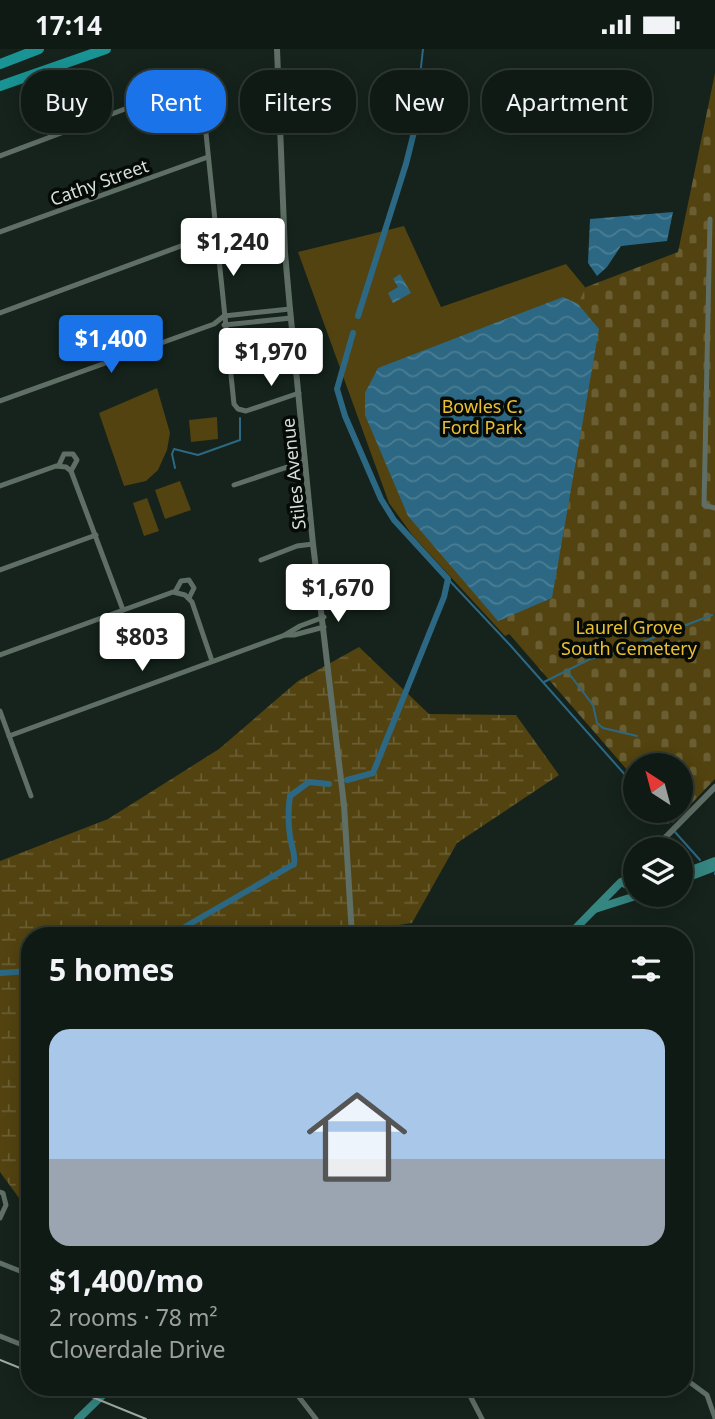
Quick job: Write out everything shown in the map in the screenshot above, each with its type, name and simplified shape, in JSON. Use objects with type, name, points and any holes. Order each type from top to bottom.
[{"type":"highway","points":[[0,64],[39,49]]},
{"type":"highway","points":[[0,86],[106,49]]},
{"type":"main road","points":[[693,869],[715,861]]},
{"type":"main road","points":[[693,875],[715,867]]},
{"type":"main road","points":[[577,927],[621,882]]},
{"type":"main road","points":[[595,909],[623,900]]},
{"type":"main road","points":[[81,1416],[102,1396]]},
{"type":"street","name":"Stiles Avenue","points":[[277,49],[285,253],[313,544],[324,617],[344,805],[351,927]]},
{"type":"street","points":[[0,156],[169,93],[189,88],[198,92],[202,102],[234,404],[238,409],[246,411],[299,393]]},
{"type":"street","name":"Cathy Street","points":[[0,232],[208,157]]},
{"type":"street","points":[[710,219],[713,255],[704,505],[715,508]]},
{"type":"street","points":[[0,313],[216,233]]},
{"type":"street","points":[[0,401],[214,324],[224,316],[290,309]]},
{"type":"street","points":[[214,324],[291,318]]},
{"type":"street","points":[[0,486],[59,465],[64,454],[73,454],[77,460],[71,471]]},
{"type":"street","points":[[234,485],[306,461]]},
{"type":"street","points":[[59,465],[71,471],[123,610]]},
{"type":"street","points":[[0,570],[96,535]]},
{"type":"street","points":[[261,560],[297,546],[313,544]]},
{"type":"street","points":[[175,592],[181,581],[189,580],[194,587],[189,598],[212,661]]},
{"type":"street","points":[[0,655],[175,592],[189,598]]},
{"type":"street","points":[[9,736],[285,635],[324,617]]},
{"type":"street","points":[[285,635],[324,627]]},
{"type":"street","points":[[0,711],[31,796]]},
{"type":"street","points":[[666,837],[715,787]]},
{"type":"street","points":[[0,1218],[6,1205],[1,1193]]},
{"type":"street","points":[[0,1263],[21,1271]]},
{"type":"street","points":[[0,1336],[21,1344]]},
{"type":"street","points":[[693,1385],[707,1395],[715,1418]]},
{"type":"street","points":[[298,1396],[316,1419]]},
{"type":"street","points":[[470,1396],[482,1419]]},
{"type":"green space","name":"Laurel Grove South Cemetery","points":[[715,73],[715,779],[693,802],[693,753],[623,753],[623,765],[498,621],[552,597],[599,329],[578,304],[586,287],[678,252]]},
{"type":"green space","name":"Bowles C. Ford Park","points":[[404,226],[441,307],[566,264],[617,326],[567,609],[505,636],[413,536],[389,503],[298,252]]},
{"type":"green space","points":[[157,388],[170,433],[167,450],[158,470],[146,481],[124,486],[99,413]]},
{"type":"green space","points":[[217,417],[218,439],[191,442],[189,420]]},
{"type":"green space","points":[[180,481],[191,510],[165,519],[155,490]]},
{"type":"green space","points":[[147,498],[159,531],[144,536],[133,503]]},
{"type":"green space","points":[[359,647],[429,714],[516,715],[559,775],[457,843],[412,923],[386,927],[21,927],[21,1201],[0,1172],[0,861],[108,819],[219,749],[298,681]]},
{"type":"water","points":[[673,212],[667,241],[621,246],[607,267],[597,276],[588,263],[590,219]]},
{"type":"water","points":[[400,274],[411,293],[393,303],[388,293],[398,287],[393,279]]},
{"type":"water","name":"Bowles C. Ford Park","points":[[563,297],[578,304],[599,329],[552,598],[498,621],[408,516],[365,415],[365,393],[378,368]]},
{"type":"waterway","points":[[421,70],[423,49]]},
{"type":"waterway","points":[[358,316],[414,133]]},
{"type":"waterway","points":[[347,780],[373,773],[444,597],[448,579],[394,520],[381,499],[345,416],[337,389],[353,333]]},
{"type":"waterway","points":[[175,468],[172,454],[174,449],[198,455],[240,440],[240,418]]},
{"type":"waterway","points":[[448,579],[623,772]]},
{"type":"waterway","points":[[544,682],[590,659],[611,654],[712,615]]},
{"type":"waterway","points":[[567,671],[593,705],[597,723],[603,728],[637,736]]},
{"type":"waterway","points":[[185,927],[294,864],[289,826],[290,796],[309,782],[329,784]]},
{"type":"waterway","points":[[675,832],[700,860]]},
{"type":"waterway","points":[[0,973],[21,972]]},
{"type":"railway","points":[[0,1360],[21,1368]]},
{"type":"railway","points":[[90,1396],[146,1419]]}]
